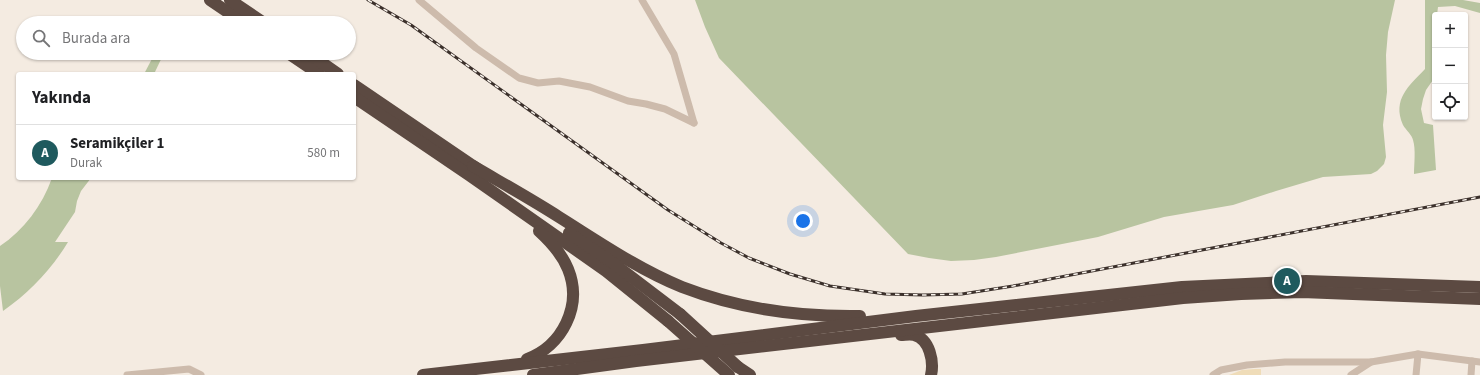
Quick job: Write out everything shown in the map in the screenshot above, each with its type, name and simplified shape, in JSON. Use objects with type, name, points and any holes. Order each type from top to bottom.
[{"type":"highway","points":[[210,0],[234,16]]},
{"type":"highway","points":[[230,0],[254,16]]},
{"type":"highway","points":[[298,60],[316,72]]},
{"type":"highway","points":[[318,60],[335,72]]},
{"type":"highway","points":[[356,86],[606,271],[729,375]]},
{"type":"highway","points":[[356,98],[613,263],[680,314],[745,372]]},
{"type":"highway","points":[[471,171],[558,216],[628,260],[665,279],[695,291],[747,306],[795,313],[849,316],[916,316]]},
{"type":"highway","points":[[471,171],[545,236],[563,259],[571,279],[571,310],[568,320],[560,334],[539,354],[509,365]]},
{"type":"highway","points":[[423,375],[916,316],[1182,287],[1239,283],[1306,281],[1480,288]]},
{"type":"highway","points":[[533,375],[636,361],[868,334],[1175,299],[1234,294],[1302,292],[1480,299]]},
{"type":"highway","points":[[668,322],[720,375]]},
{"type":"highway","points":[[868,334],[915,335],[926,345],[930,352],[932,364],[931,375]]},
{"type":"highway","points":[[601,375],[636,361]]},
{"type":"street","points":[[418,0],[470,44],[519,78],[538,83],[559,81],[590,87],[628,102],[646,104],[665,109],[694,123],[674,54],[642,0]]},
{"type":"street","points":[[1416,375],[1418,354]]},
{"type":"street","points":[[1213,375],[1220,370],[1247,365],[1285,362],[1371,362],[1418,354],[1480,362]]},
{"type":"street","points":[[1471,375],[1472,361]]},
{"type":"street","points":[[1351,375],[1371,362]]},
{"type":"street","points":[[127,375],[189,369],[202,375]]},
{"type":"green space","points":[[695,0],[1395,0],[1388,32],[1386,55],[1387,92],[1383,125],[1386,157],[1384,164],[1377,171],[1371,174],[1323,177],[1233,205],[1164,217],[1098,237],[974,260],[951,261],[908,254],[719,58]]},
{"type":"green space","points":[[1425,0],[1463,0],[1480,3],[1480,13],[1455,6],[1438,7],[1437,12],[1432,12],[1432,81],[1426,90],[1421,109],[1424,123],[1433,125],[1436,170],[1414,174],[1414,144],[1411,136],[1403,125],[1400,116],[1400,108],[1401,100],[1408,87],[1425,69]]},
{"type":"green space","points":[[151,60],[161,60],[155,72],[145,72]]},
{"type":"green space","points":[[51,180],[89,180],[81,191],[75,212],[55,242],[68,242],[39,280],[3,311],[0,286],[0,246],[17,233],[24,225],[37,208]]},
{"type":"sand","points":[[1261,369],[1261,375],[1229,375],[1242,370]]},
{"type":"railway","points":[[368,0],[411,25],[668,210],[721,243],[749,258],[790,274],[830,286],[885,294],[962,294],[1013,286],[1480,197]]},
{"type":"place","name":"Seramikçiler 1","points":[[1287,281]]}]
